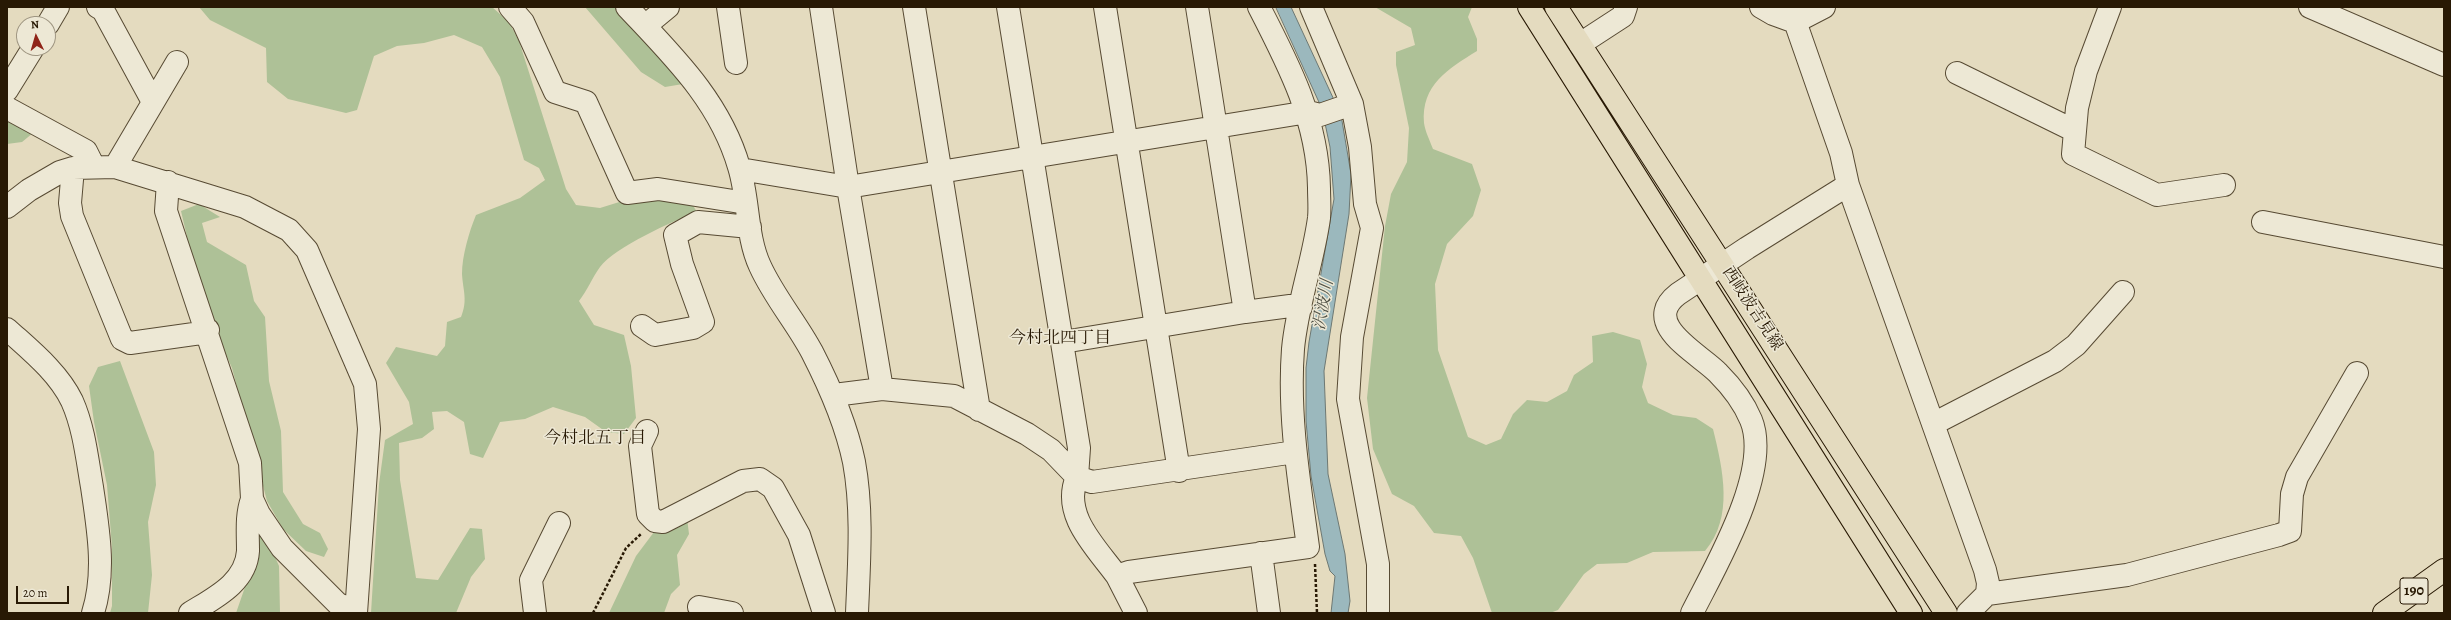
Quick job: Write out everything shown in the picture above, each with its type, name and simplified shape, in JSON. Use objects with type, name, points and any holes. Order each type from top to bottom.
[{"type":"main road","name":"西岐波吉見線","points":[[1529,7],[1911,613]]},
{"type":"main road","name":"西岐波吉見線","points":[[1556,7],[1723,264],[1946,613]]},
{"type":"main road","name":"190","points":[[2384,613],[2444,570]]},
{"type":"street","points":[[53,16],[58,7]]},
{"type":"street","points":[[98,7],[103,10],[153,102]]},
{"type":"street","points":[[510,7],[523,22],[555,92],[586,102],[627,193],[658,189],[746,202]]},
{"type":"street","points":[[627,7],[682,66],[714,109],[728,136],[740,169],[750,227],[759,264],[782,308],[811,350],[834,395],[847,435],[858,494],[859,527],[857,613]]},
{"type":"street","points":[[645,26],[668,7]]},
{"type":"street","points":[[728,7],[736,63]]},
{"type":"street","points":[[821,7],[848,187],[882,389]]},
{"type":"street","points":[[914,7],[979,410]]},
{"type":"street","points":[[1008,7],[1079,448],[1077,477],[1071,491],[1075,519],[1117,576],[1136,613]]},
{"type":"street","points":[[1105,7],[1179,471]]},
{"type":"street","points":[[1196,7],[1245,312]]},
{"type":"street","points":[[1117,576],[1129,572],[1308,547],[1295,452],[1292,372],[1293,347],[1319,217],[1318,169],[1314,114],[1259,7]]},
{"type":"street","points":[[1310,7],[1349,106],[1360,147],[1365,204],[1372,228],[1352,337],[1348,399],[1378,564],[1378,613]]},
{"type":"street","points":[[1580,44],[1623,16],[1626,7]]},
{"type":"street","points":[[1761,7],[1773,14],[1793,14],[1824,7]]},
{"type":"street","points":[[2110,7],[2086,71],[2077,108],[2073,154],[2157,195],[2224,185]]},
{"type":"street","points":[[2310,7],[2443,62]]},
{"type":"street","points":[[1793,14],[1841,153],[1848,185],[1985,570],[1988,583],[1987,594]]},
{"type":"street","points":[[7,90],[28,56]]},
{"type":"street","points":[[177,62],[153,102],[94,167],[70,203],[72,216],[122,339],[130,343],[201,333],[208,330]]},
{"type":"street","points":[[1956,74],[2075,131]]},
{"type":"street","points":[[740,169],[848,187],[1126,144],[1215,128],[1314,114],[1349,106]]},
{"type":"street","points":[[7,108],[86,151],[94,167]]},
{"type":"street","points":[[7,207],[29,190],[60,172],[94,167],[168,182],[245,207],[290,230],[306,250],[365,384],[369,429],[356,612],[338,604],[282,548],[259,514],[252,499]]},
{"type":"street","points":[[168,182],[166,211],[208,330],[250,462],[252,499],[248,511],[248,552],[242,572],[229,589],[190,613]]},
{"type":"street","points":[[1692,613],[1735,525],[1755,461],[1756,440],[1751,421],[1728,383],[1673,335],[1666,322],[1667,309],[1673,298],[1723,264],[1848,185]]},
{"type":"street","points":[[642,326],[655,334],[693,328],[704,322],[682,264],[675,235],[698,222],[750,227]]},
{"type":"street","points":[[2263,222],[2444,257]]},
{"type":"street","points":[[1933,424],[2055,361],[2076,345],[2123,292]]},
{"type":"street","points":[[1063,342],[1156,325],[1290,306],[1301,307]]},
{"type":"street","points":[[7,329],[55,376],[72,400],[81,426],[86,445],[100,547],[100,571],[93,613]]},
{"type":"street","points":[[1968,613],[1987,594],[2127,575],[2279,536],[2290,531],[2292,494],[2297,477],[2357,372]]},
{"type":"street","points":[[834,395],[882,389],[954,396],[1027,434],[1051,450],[1077,477],[1092,482],[1179,471],[1295,452]]},
{"type":"street","points":[[647,431],[640,446],[648,514],[655,521],[663,522],[743,481],[760,479],[773,488],[798,535],[824,613]]},
{"type":"street","points":[[535,613],[531,580],[559,523]]},
{"type":"street","points":[[1261,553],[1269,613]]},
{"type":"street","points":[[698,607],[732,613]]},
{"type":"path","points":[[593,613],[626,548],[655,521]]},
{"type":"path","points":[[1308,547],[1313,554],[1316,574],[1317,613]]},
{"type":"green space","points":[[199,7],[492,7],[509,22],[519,41],[566,189],[576,205],[600,208],[629,199],[647,197],[692,204],[697,212],[645,235],[607,259],[594,276],[579,301],[594,325],[624,335],[631,366],[636,418],[624,434],[606,432],[585,417],[553,407],[525,419],[500,422],[483,458],[470,454],[464,422],[447,411],[432,412],[434,429],[422,438],[399,443],[400,480],[416,578],[438,580],[470,528],[482,529],[485,559],[471,577],[456,613],[371,613],[379,484],[385,440],[413,424],[409,402],[386,363],[396,347],[437,356],[445,346],[447,322],[461,317],[463,311],[465,300],[462,274],[463,260],[468,236],[476,215],[520,198],[545,180],[539,168],[524,160],[500,77],[482,47],[454,35],[424,43],[397,46],[374,56],[357,110],[346,113],[288,99],[267,82],[266,48],[210,20]]},
{"type":"green space","points":[[585,7],[615,7],[650,41],[683,84],[665,87],[641,72]]},
{"type":"green space","points":[[1375,7],[1472,7],[1468,17],[1477,39],[1477,51],[1456,64],[1438,80],[1427,98],[1424,110],[1426,133],[1433,149],[1472,164],[1481,190],[1473,216],[1447,244],[1435,284],[1438,350],[1468,437],[1486,445],[1501,439],[1513,414],[1527,400],[1547,402],[1567,391],[1574,375],[1593,362],[1592,336],[1613,332],[1640,340],[1647,364],[1642,387],[1648,403],[1673,415],[1696,418],[1713,429],[1723,477],[1724,493],[1720,523],[1714,538],[1705,551],[1653,552],[1627,563],[1597,564],[1584,574],[1558,610],[1550,613],[1492,613],[1473,558],[1461,536],[1434,533],[1414,506],[1392,494],[1373,449],[1367,398],[1385,226],[1391,194],[1407,162],[1409,128],[1396,65],[1396,52],[1415,45],[1411,28]]},
{"type":"green space","points":[[7,118],[33,133],[22,142],[7,144]]},
{"type":"green space","points":[[199,204],[220,217],[202,223],[207,242],[246,265],[254,301],[265,317],[269,381],[281,431],[283,492],[303,524],[320,533],[328,549],[324,557],[306,551],[283,529],[267,501],[232,368],[202,301],[181,211]]},
{"type":"green space","points":[[120,361],[154,452],[156,485],[148,522],[152,575],[148,613],[110,613],[112,606],[112,547],[107,485],[94,422],[89,386],[98,367]]},
{"type":"green space","points":[[687,518],[689,534],[677,555],[680,585],[671,594],[664,613],[609,613],[636,556],[654,532]]},
{"type":"green space","points":[[266,536],[279,566],[280,613],[236,613],[253,564],[254,537]]},
{"type":"water","name":"沢波川","points":[[1276,7],[1291,7],[1341,115],[1351,174],[1349,214],[1324,371],[1328,474],[1345,554],[1350,601],[1348,613],[1331,613],[1335,576],[1330,571],[1325,554],[1311,476],[1306,421],[1306,368],[1309,342],[1334,199],[1330,147],[1322,109]]},
{"type":"district","name":"今村北四丁目","points":[[1060,339]]},
{"type":"district","name":"今村北五丁目","points":[[595,439]]}]
